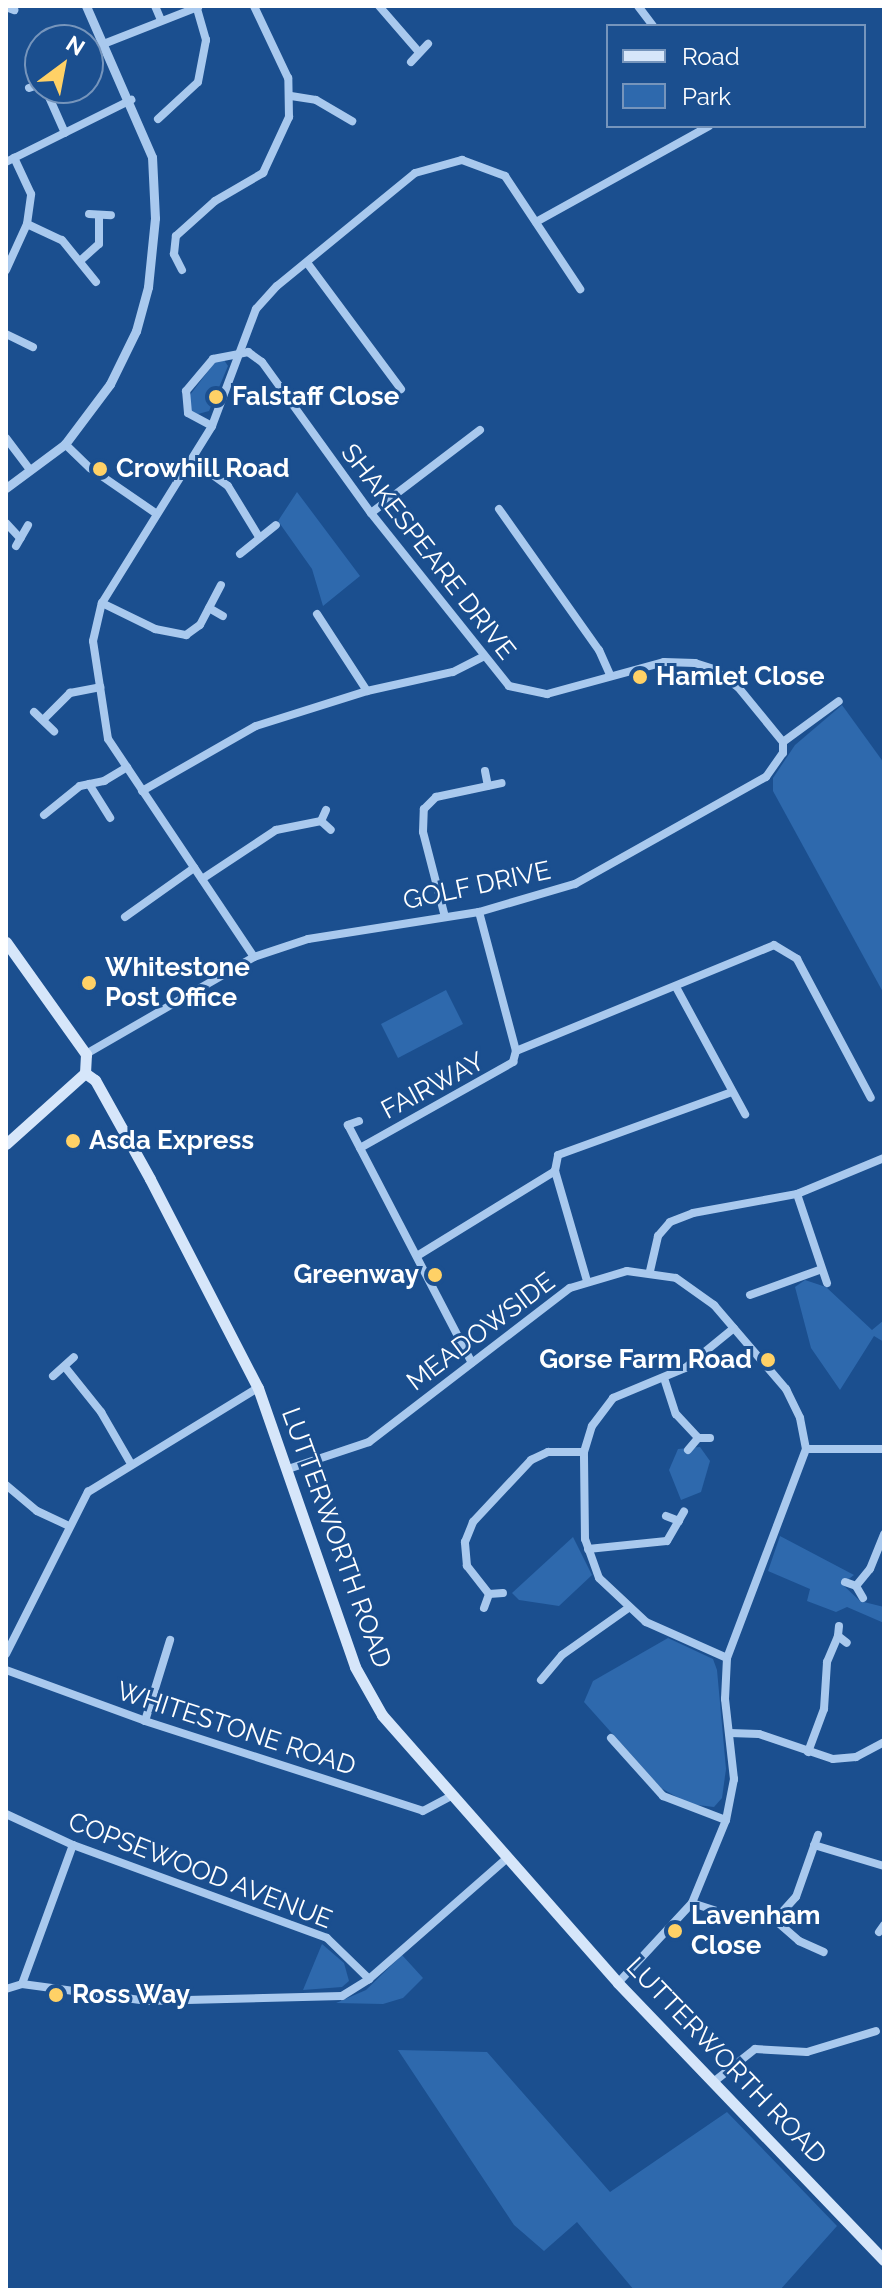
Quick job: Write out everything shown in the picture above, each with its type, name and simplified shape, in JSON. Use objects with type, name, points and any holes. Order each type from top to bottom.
[{"type":"main road","points":[[6,942],[86,1054],[85,1073],[6,1144]]},
{"type":"main road","name":"LUTTERWORTH ROAD","points":[[85,1073],[95,1080],[144,1169],[258,1388],[355,1667],[382,1715],[618,1983],[716,2080],[884,2260]]},
{"type":"street","points":[[6,488],[65,444],[123,360],[148,287],[155,183],[146,135],[106,43],[86,6]]},
{"type":"street","points":[[155,6],[161,20]]},
{"type":"street","points":[[166,266],[180,265],[174,244],[182,229],[202,217],[215,201],[253,181],[271,163],[289,117],[291,96],[278,51],[254,6]]},
{"type":"street","points":[[379,6],[419,52]]},
{"type":"street","points":[[638,6],[652,24]]},
{"type":"street","points":[[106,43],[198,7],[206,40],[200,73],[191,91],[158,119]]},
{"type":"street","points":[[411,62],[428,44]]},
{"type":"street","points":[[291,96],[340,113],[352,121]]},
{"type":"street","points":[[6,270],[27,224],[31,194],[10,160],[131,100]]},
{"type":"street","points":[[158,103],[166,112]]},
{"type":"street","points":[[340,113],[346,103]]},
{"type":"street","points":[[52,104],[65,133]]},
{"type":"street","points":[[536,222],[705,128]]},
{"type":"street","points":[[254,957],[108,739],[93,641],[102,603],[212,426],[256,309],[415,173],[462,160],[505,176],[580,289]]},
{"type":"street","points":[[89,214],[99,217],[111,215]]},
{"type":"street","points":[[80,261],[99,244],[99,217]]},
{"type":"street","points":[[27,224],[62,240],[96,282]]},
{"type":"street","points":[[308,264],[401,389]]},
{"type":"street","points":[[6,334],[30,342]]},
{"type":"street","points":[[212,426],[188,413],[186,391],[213,359],[240,352]]},
{"type":"street","name":"SHAKESPEARE DRIVE","points":[[240,352],[262,362],[371,513],[509,686],[547,694],[664,662],[713,669],[738,687],[783,742]]},
{"type":"street","points":[[371,513],[480,430]]},
{"type":"street","points":[[6,438],[30,470]]},
{"type":"street","points":[[65,444],[90,468],[157,514]]},
{"type":"street","points":[[192,460],[228,486],[259,537]]},
{"type":"street","points":[[494,522],[501,512],[599,650],[610,675]]},
{"type":"street","points":[[6,523],[18,542],[28,525]]},
{"type":"street","points":[[240,554],[276,525]]},
{"type":"street","points":[[102,603],[179,636],[191,634],[221,585]]},
{"type":"street","points":[[209,608],[223,616]]},
{"type":"street","points":[[317,614],[367,691]]},
{"type":"street","points":[[142,791],[256,726],[367,691],[453,672],[483,657]]},
{"type":"street","points":[[44,719],[70,693],[100,687]]},
{"type":"street","name":"GOLF DRIVE","points":[[86,1054],[254,957],[308,939],[479,912],[575,884],[753,785],[778,764],[783,742],[839,701]]},
{"type":"street","points":[[34,712],[54,731]]},
{"type":"street","points":[[44,815],[89,784],[127,767]]},
{"type":"street","points":[[485,771],[488,786]]},
{"type":"street","points":[[445,917],[423,832],[424,809],[436,797],[502,783]]},
{"type":"street","points":[[89,784],[110,818]]},
{"type":"street","points":[[321,821],[326,810]]},
{"type":"street","points":[[202,879],[276,830],[321,821]]},
{"type":"street","points":[[321,821],[331,830]]},
{"type":"street","points":[[125,917],[194,868]]},
{"type":"street","name":"FAIRWAY","points":[[360,1148],[509,1067],[516,1051],[479,912]]},
{"type":"street","points":[[516,1051],[676,987],[764,946],[781,947],[797,959],[871,1098]]},
{"type":"street","points":[[676,987],[745,1114]]},
{"type":"street","points":[[417,1256],[555,1171],[562,1151],[732,1092]]},
{"type":"street","name":"FAIRWAY","points":[[359,1121],[348,1125],[472,1363]]},
{"type":"street","points":[[650,1271],[658,1236],[670,1222],[693,1213],[797,1194],[884,1158]]},
{"type":"street","name":"MEADOWSIDE","points":[[288,1469],[369,1442],[570,1288],[587,1281],[555,1171]]},
{"type":"street","points":[[797,1194],[819,1270],[827,1283]]},
{"type":"street","points":[[750,1295],[763,1296],[819,1270]]},
{"type":"street","points":[[587,1281],[627,1271],[650,1271],[676,1278],[714,1305],[793,1399],[806,1449],[727,1658],[725,1699],[734,1779],[726,1820],[692,1903],[618,1983]]},
{"type":"street","points":[[727,1658],[627,1609],[599,1578],[588,1549],[584,1452],[592,1426],[613,1398],[640,1383],[664,1378],[685,1368],[734,1328]]},
{"type":"street","points":[[53,1376],[74,1357]]},
{"type":"street","points":[[65,1367],[101,1412],[130,1462]]},
{"type":"street","points":[[664,1378],[676,1414],[698,1438],[710,1438]]},
{"type":"street","points":[[6,1654],[88,1492],[130,1462],[258,1388]]},
{"type":"street","points":[[688,1450],[698,1438]]},
{"type":"street","points":[[806,1449],[883,1446]]},
{"type":"street","points":[[489,1594],[467,1566],[465,1542],[473,1522],[531,1460],[548,1452],[584,1452]]},
{"type":"street","points":[[6,1485],[37,1511],[69,1526]]},
{"type":"street","points":[[588,1549],[634,1541],[661,1543],[684,1511]]},
{"type":"street","points":[[666,1516],[679,1521]]},
{"type":"street","points":[[856,1586],[870,1569],[884,1534]]},
{"type":"street","points":[[845,1582],[856,1586],[863,1598]]},
{"type":"street","points":[[489,1594],[503,1593]]},
{"type":"street","points":[[484,1608],[489,1594]]},
{"type":"street","points":[[541,1680],[562,1655],[627,1609]]},
{"type":"street","points":[[808,1752],[824,1709],[827,1662],[839,1631],[847,1643]]},
{"type":"street","points":[[145,1721],[170,1640]]},
{"type":"street","name":"WHITESTONE ROAD","points":[[6,1670],[145,1721],[423,1811],[451,1796]]},
{"type":"street","points":[[547,1672],[556,1679]]},
{"type":"street","points":[[730,1733],[759,1734],[833,1759],[856,1757],[883,1744]]},
{"type":"street","points":[[611,1738],[663,1796],[726,1820]]},
{"type":"street","name":"COPSEWOOD AVENUE","points":[[6,1814],[73,1845],[327,1938],[369,1979]]},
{"type":"street","points":[[692,1903],[754,1923],[775,1920],[796,1897],[818,1835]]},
{"type":"street","points":[[22,1984],[73,1845]]},
{"type":"street","points":[[814,1845],[884,1866]]},
{"type":"street","points":[[6,1989],[22,1984],[148,2001],[342,1996],[369,1979],[507,1858]]},
{"type":"street","points":[[775,1920],[799,1941],[824,1952]]},
{"type":"street","points":[[716,2080],[755,2049],[807,2052],[870,2028]]},
{"type":"green space","points":[[224,360],[228,366],[209,411],[198,414],[190,410],[190,395],[215,362]]},
{"type":"green space","points":[[297,492],[360,576],[323,606],[312,569],[278,521]]},
{"type":"green space","points":[[842,705],[884,763],[884,994],[773,791],[773,778],[795,745]]},
{"type":"green space","points":[[446,990],[463,1024],[398,1058],[381,1024]]},
{"type":"green space","points":[[805,1280],[826,1287],[872,1330],[884,1320],[884,1342],[874,1336],[840,1390],[811,1348],[795,1287]]},
{"type":"green space","points":[[700,1447],[710,1461],[701,1492],[681,1500],[669,1470],[678,1449]]},
{"type":"green space","points":[[780,1536],[854,1575],[842,1584],[860,1601],[884,1607],[884,1623],[847,1607],[836,1612],[807,1601],[810,1589],[768,1571]]},
{"type":"green space","points":[[573,1537],[592,1575],[559,1606],[519,1600],[512,1593]]},
{"type":"green space","points":[[668,1638],[713,1659],[717,1670],[726,1769],[722,1798],[714,1807],[689,1804],[661,1788],[584,1702],[593,1681]]},
{"type":"green space","points":[[322,1944],[344,1963],[349,1981],[342,1987],[303,1990]]},
{"type":"green space","points":[[402,1955],[423,1978],[403,1998],[383,2004],[336,2003],[366,1990]]},
{"type":"green space","points":[[398,2050],[487,2052],[610,2192],[727,2112],[837,2226],[780,2290],[634,2290],[577,2222],[544,2251],[514,2225]]},
{"type":"place","name":"Falstaff Close","points":[[216,397]]},
{"type":"place","name":"Crowhill Road","points":[[100,469]]},
{"type":"place","name":"Hamlet Close","points":[[640,677]]},
{"type":"place","name":"Whitestone Post Office","points":[[89,983]]},
{"type":"place","name":"Asda Express","points":[[73,1141]]},
{"type":"place","name":"Greenway","points":[[435,1275]]},
{"type":"place","name":"Gorse Farm Road","points":[[768,1360]]},
{"type":"place","name":"Lavenham Close","points":[[675,1931]]},
{"type":"place","name":"Ross Way","points":[[56,1995]]}]
